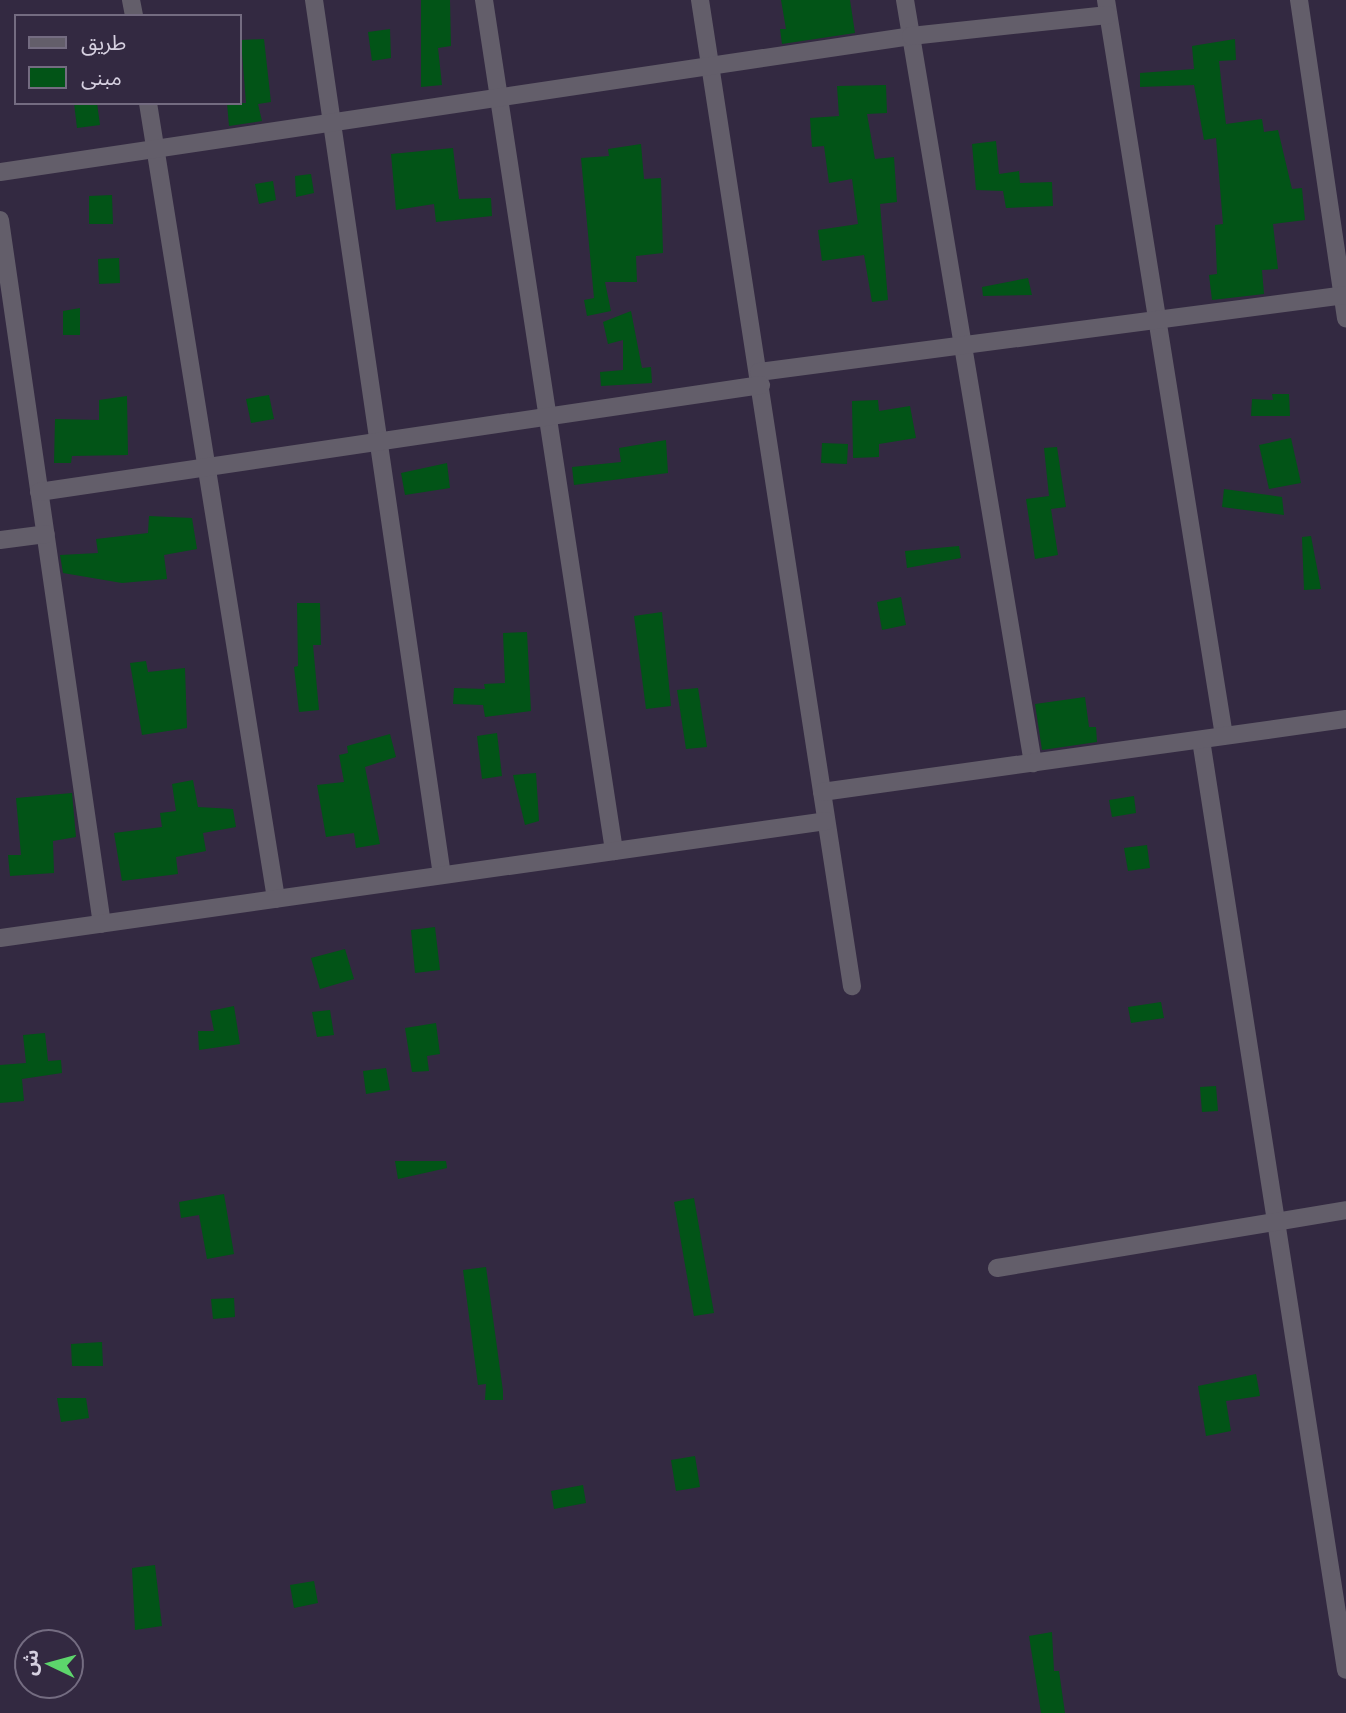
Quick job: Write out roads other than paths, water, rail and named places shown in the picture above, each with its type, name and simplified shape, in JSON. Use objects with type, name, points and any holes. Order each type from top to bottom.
[{"type":"street","points":[[314,0],[442,875]]},
{"type":"street","points":[[484,0],[614,851]]},
{"type":"street","points":[[700,0],[852,986]]},
{"type":"street","points":[[905,0],[1032,763]]},
{"type":"street","points":[[1299,0],[1346,319]]},
{"type":"street","points":[[0,172],[332,126],[499,97],[1107,7],[1224,736]]},
{"type":"street","points":[[148,105],[276,899]]},
{"type":"street","points":[[0,220],[102,924]]},
{"type":"street","points":[[39,492],[548,419],[963,344],[1344,295]]},
{"type":"street","points":[[0,540],[46,534]]},
{"type":"street","points":[[822,793],[1346,719]]},
{"type":"street","points":[[1201,740],[1346,1670]]},
{"type":"street","points":[[0,938],[826,821]]},
{"type":"street","points":[[997,1268],[1346,1210]]}]
